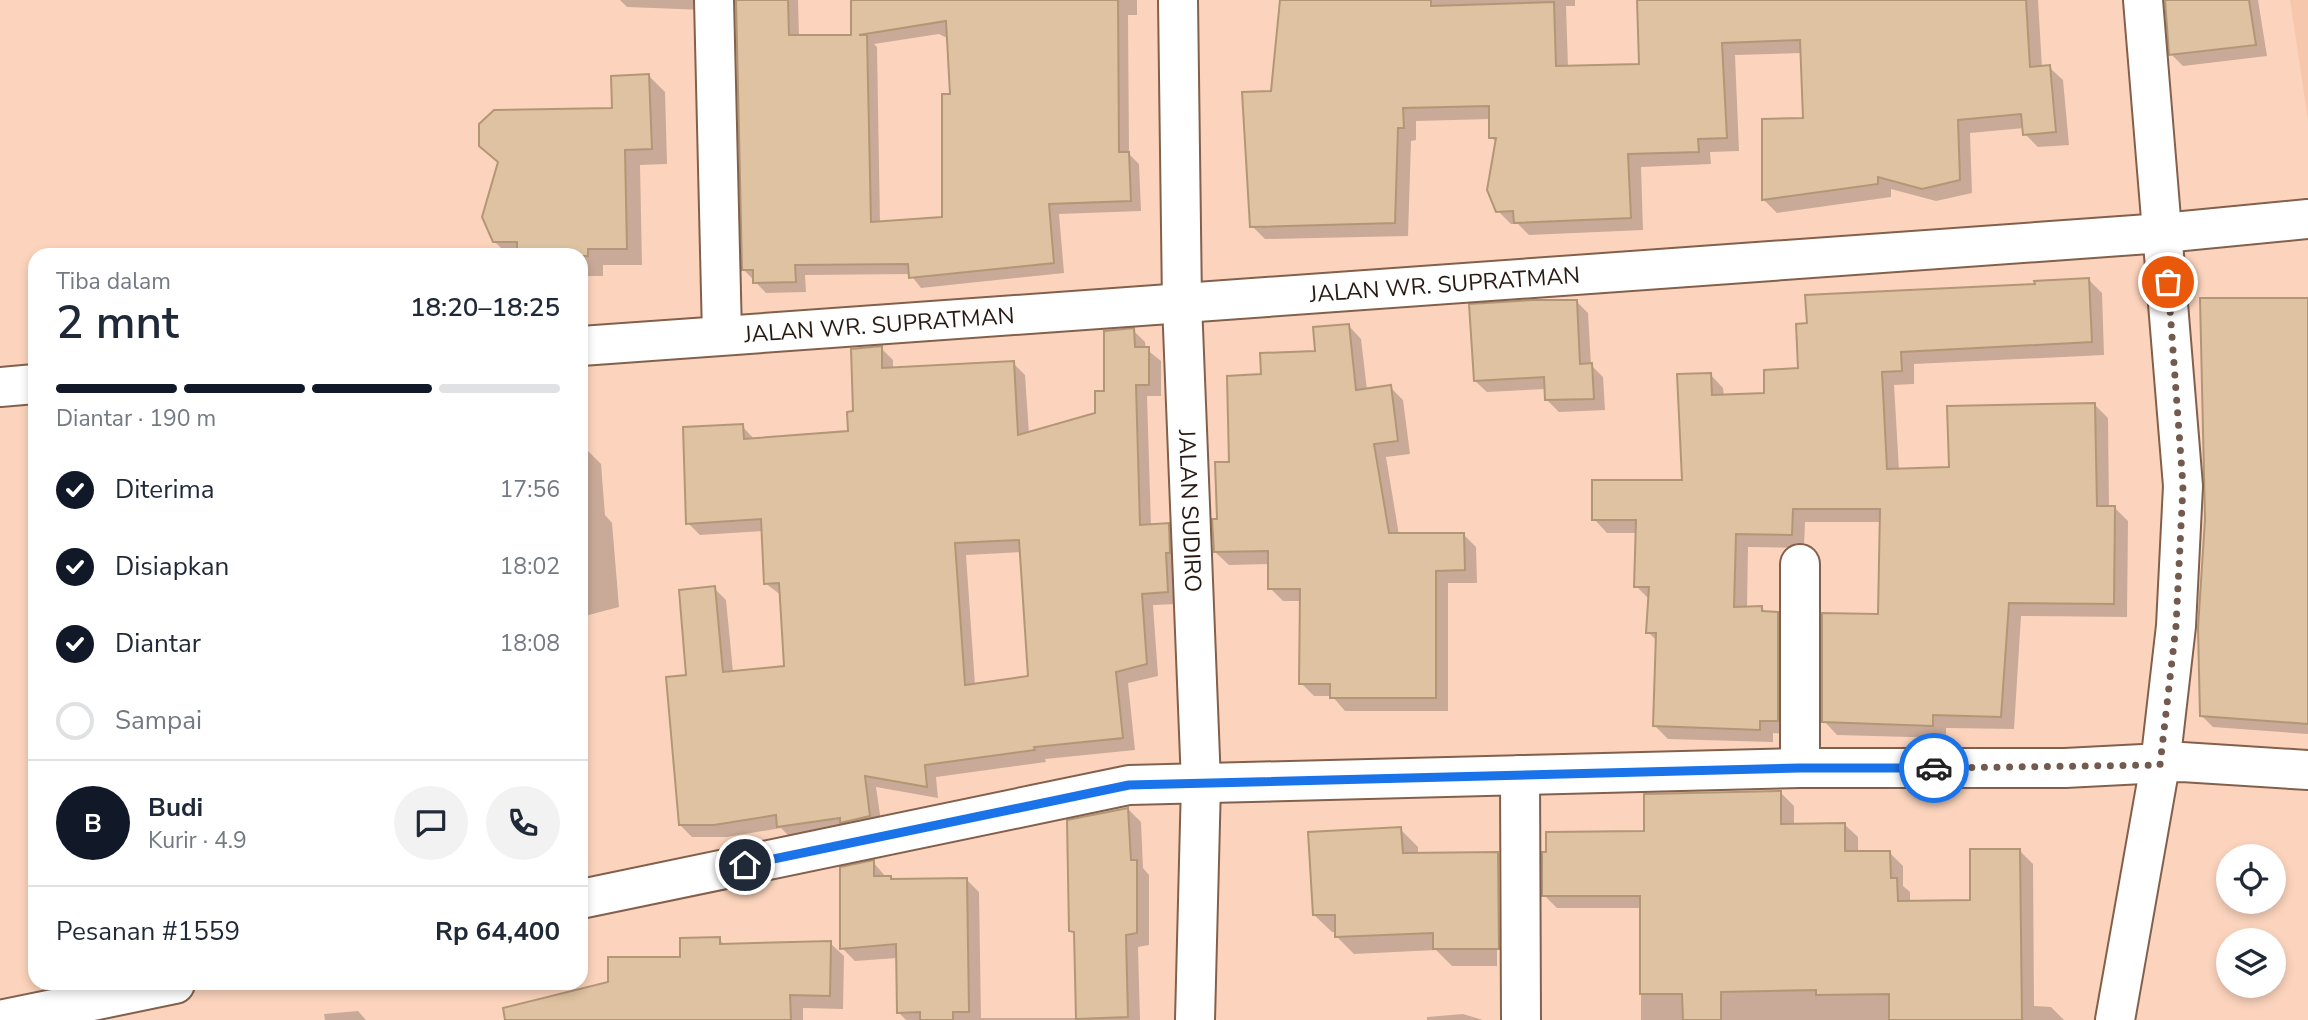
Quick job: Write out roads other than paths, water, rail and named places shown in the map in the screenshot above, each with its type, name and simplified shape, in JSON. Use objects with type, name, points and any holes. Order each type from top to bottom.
[{"type":"street","points":[[715,0],[722,335]]},
{"type":"street","name":"JALAN SUDIRO","points":[[1178,0],[1182,303],[1201,783],[1195,1020]]},
{"type":"street","points":[[2115,1020],[2160,765],[2176,626],[2183,486],[2143,0]]},
{"type":"street","name":"JALAN WR. SUPRATMAN","points":[[588,345],[2162,233],[2308,219]]},
{"type":"street","points":[[0,387],[28,385]]},
{"type":"street","points":[[1800,564],[1800,768]]},
{"type":"street","points":[[588,898],[1129,785],[1800,768],[2160,765],[2182,762],[2308,770]]},
{"type":"street","points":[[1520,775],[1521,1020]]},
{"type":"street","points":[[0,1020],[146,990]]}]
